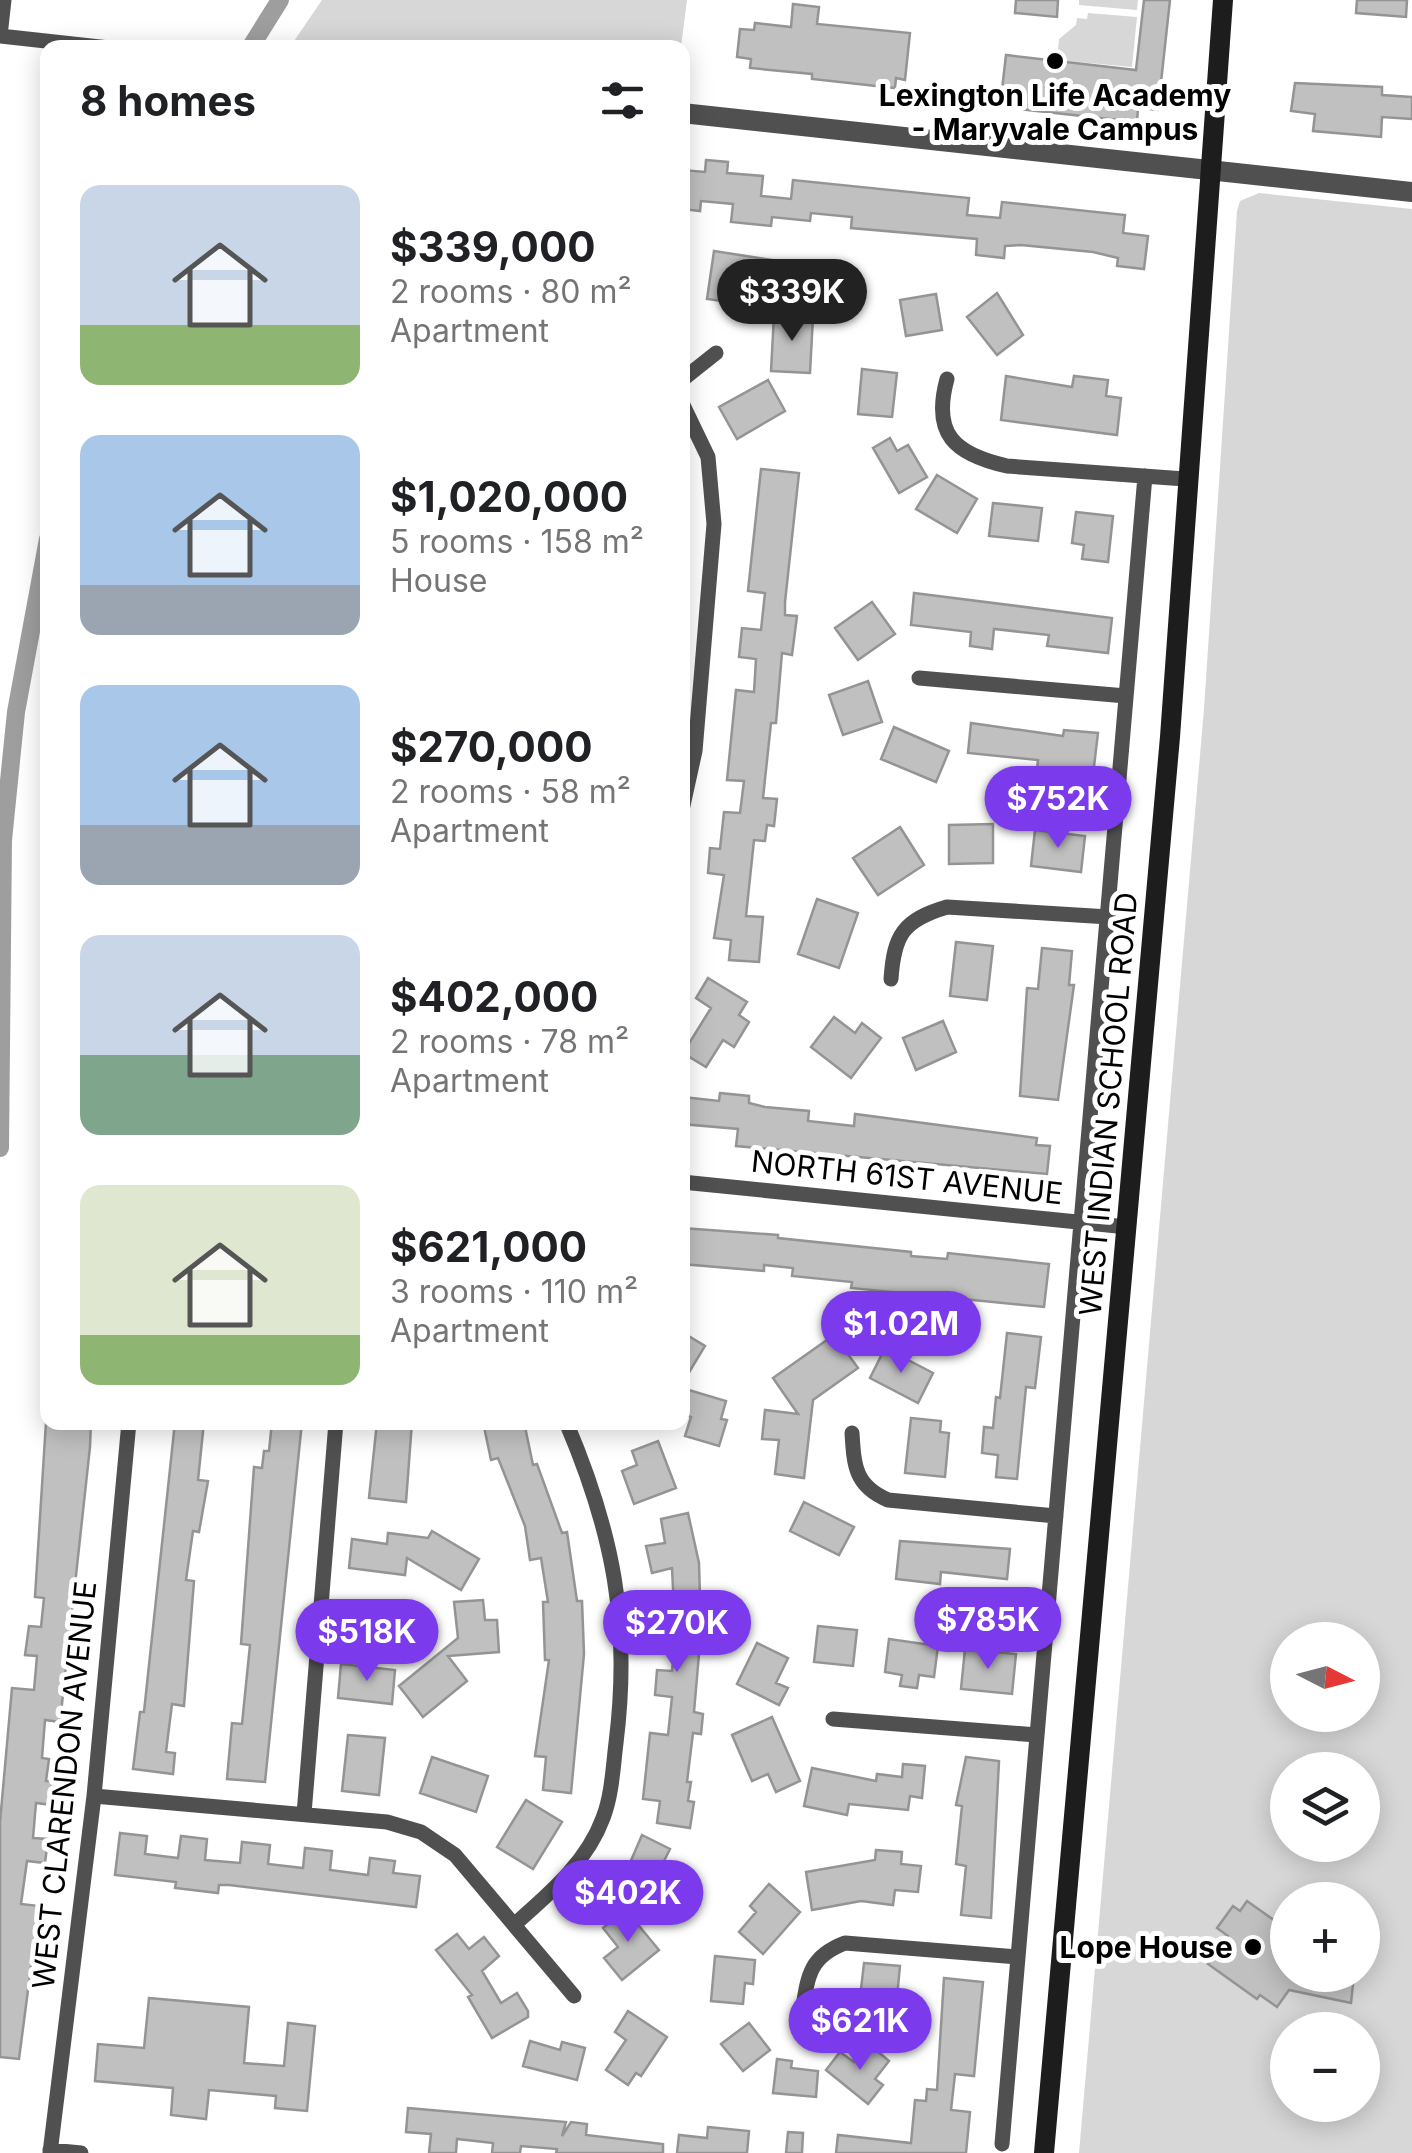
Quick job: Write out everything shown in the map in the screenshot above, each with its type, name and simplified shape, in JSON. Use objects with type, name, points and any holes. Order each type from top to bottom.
[{"type":"main road","name":"WEST INDIAN SCHOOL ROAD","points":[[1044,2153],[1168,756],[1223,0]]},
{"type":"street","points":[[4,0],[0,36],[40,40]]},
{"type":"street","points":[[690,114],[1412,192]]},
{"type":"street","points":[[690,373],[716,352]]},
{"type":"street","points":[[948,379],[939,409],[944,428],[958,446],[979,460],[1186,479]]},
{"type":"street","points":[[690,419],[708,457],[714,524],[690,774]]},
{"type":"street","name":"WEST INDIAN SCHOOL ROAD","points":[[1002,2144],[1145,476]]},
{"type":"street","points":[[919,678],[1126,696]]},
{"type":"street","points":[[892,980],[893,952],[902,929],[927,912],[947,906],[1110,918]]},
{"type":"street","name":"NORTH 61ST AVENUE","points":[[690,1183],[1127,1228]]},
{"type":"street","name":"WEST CLARENDON AVENUE","points":[[50,2152],[94,1796],[128,1430]]},
{"type":"street","points":[[304,1814],[335,1430]]},
{"type":"street","points":[[516,1923],[562,1882],[603,1819],[618,1724],[622,1631],[612,1555],[591,1481],[569,1430]]},
{"type":"street","points":[[852,1433],[858,1480],[868,1491],[888,1500],[1056,1516]]},
{"type":"street","points":[[322,1615],[401,1621]]},
{"type":"street","points":[[833,1719],[1037,1735]]},
{"type":"street","points":[[94,1796],[387,1822],[421,1832],[456,1855],[574,1996]]},
{"type":"street","points":[[804,2007],[808,1970],[828,1950],[845,1943],[1018,1957]]},
{"type":"street","points":[[50,2152],[81,2153]]},
{"type":"shaded area","points":[[322,0],[687,0],[682,40],[295,40]]},
{"type":"shaded area","points":[[1079,0],[1138,0],[1137,10],[1079,5]]},
{"type":"shaded area","points":[[1088,13],[1137,17],[1132,67],[1057,60],[1059,39],[1076,25],[1077,18],[1087,19]]},
{"type":"shaded area","points":[[1259,193],[1412,209],[1412,2153],[1079,2153],[1204,709],[1240,201]]},
{"type":"building","points":[[1016,0],[1058,0],[1057,17],[1015,13]]},
{"type":"building","points":[[1144,0],[1170,0],[1158,110],[1138,108],[1137,122],[1000,107],[1006,55],[1136,70]]},
{"type":"building","points":[[1357,0],[1407,0],[1406,17],[1356,13]]},
{"type":"building","points":[[793,4],[819,7],[817,24],[910,33],[905,80],[896,78],[895,88],[812,79],[812,74],[750,68],[751,59],[737,57],[740,29],[754,30],[755,23],[791,27]]},
{"type":"building","points":[[1295,83],[1382,87],[1382,95],[1412,97],[1412,119],[1382,117],[1381,137],[1313,131],[1315,114],[1291,111]]},
{"type":"building","points":[[706,160],[728,162],[727,173],[763,176],[761,196],[791,199],[793,180],[969,198],[967,215],[1000,218],[1002,202],[1125,215],[1123,233],[1148,236],[1144,269],[1117,266],[1118,258],[1093,252],[1021,245],[1005,246],[1004,258],[976,255],[977,239],[851,228],[852,217],[811,213],[810,221],[772,217],[771,226],[731,222],[733,204],[701,201],[700,211],[690,210],[690,171],[705,172]]},
{"type":"building","points":[[714,251],[772,260],[765,307],[707,299]]},
{"type":"building","points":[[997,293],[1023,335],[997,355],[967,317]]},
{"type":"building","points":[[936,294],[942,330],[906,336],[900,300]]},
{"type":"building","points":[[774,315],[813,317],[810,373],[771,371]]},
{"type":"building","points":[[862,369],[897,373],[892,417],[858,414]]},
{"type":"building","points":[[1006,376],[1072,387],[1074,376],[1108,380],[1106,396],[1121,398],[1117,435],[1001,420]]},
{"type":"building","points":[[768,380],[785,411],[737,439],[719,407]]},
{"type":"building","points":[[890,438],[897,451],[908,445],[927,477],[899,493],[873,448]]},
{"type":"building","points":[[761,469],[799,473],[785,602],[785,615],[797,616],[792,655],[782,653],[776,723],[771,723],[763,798],[777,799],[774,826],[767,825],[765,841],[754,840],[746,916],[763,917],[759,962],[729,960],[731,940],[714,938],[724,875],[708,873],[710,848],[720,849],[724,812],[740,813],[744,781],[727,780],[736,690],[754,692],[756,659],[739,657],[742,628],[761,630],[765,593],[748,591]]},
{"type":"building","points":[[937,475],[977,499],[957,533],[916,509]]},
{"type":"building","points":[[993,503],[1042,508],[1038,541],[989,536]]},
{"type":"building","points":[[1076,512],[1113,516],[1108,562],[1082,559],[1084,545],[1072,543]]},
{"type":"building","points":[[914,593],[1112,618],[1108,653],[1047,646],[1049,635],[994,629],[992,649],[970,646],[971,632],[911,625]]},
{"type":"building","points":[[872,602],[895,634],[858,660],[835,628]]},
{"type":"building","points":[[868,681],[882,722],[843,735],[829,695]]},
{"type":"building","points":[[971,723],[1063,736],[1064,730],[1098,733],[1093,775],[1037,769],[1038,760],[968,753]]},
{"type":"building","points":[[894,727],[949,751],[936,782],[881,759]]},
{"type":"building","points":[[993,824],[993,863],[949,864],[949,825]]},
{"type":"building","points":[[900,827],[924,865],[878,895],[853,858]]},
{"type":"building","points":[[1035,830],[1085,836],[1081,872],[1031,866]]},
{"type":"building","points":[[817,899],[858,913],[839,968],[798,954]]},
{"type":"building","points":[[956,942],[993,946],[987,1000],[950,996]]},
{"type":"building","points":[[1042,948],[1072,951],[1069,985],[1074,985],[1058,1100],[1020,1096],[1027,988],[1038,989]]},
{"type":"building","points":[[708,978],[747,1002],[739,1015],[749,1022],[734,1047],[723,1040],[706,1067],[690,1057],[690,1042],[711,1008],[696,998]]},
{"type":"building","points":[[834,1017],[855,1033],[862,1023],[881,1038],[851,1078],[811,1047]]},
{"type":"building","points":[[943,1021],[956,1052],[916,1070],[903,1038]]},
{"type":"building","points":[[720,1093],[749,1096],[749,1103],[765,1107],[809,1111],[808,1121],[854,1126],[855,1114],[1037,1138],[1036,1145],[1050,1146],[1047,1174],[736,1146],[738,1129],[690,1125],[690,1098],[719,1101]]},
{"type":"building","points":[[690,1229],[778,1235],[911,1252],[911,1256],[947,1259],[948,1253],[1049,1264],[1044,1307],[851,1288],[852,1282],[792,1276],[793,1268],[764,1265],[764,1271],[690,1265]]},
{"type":"building","points":[[1007,1333],[1041,1337],[1035,1388],[1026,1387],[1017,1479],[996,1477],[998,1455],[982,1453],[984,1427],[993,1428],[996,1397],[1000,1398]]},
{"type":"building","points":[[834,1335],[858,1368],[813,1400],[804,1478],[775,1474],[779,1440],[762,1439],[765,1410],[798,1414],[773,1378]]},
{"type":"building","points":[[690,1337],[705,1346],[690,1371]]},
{"type":"building","points":[[885,1348],[933,1373],[918,1403],[870,1378]]},
{"type":"building","points":[[690,1390],[726,1401],[721,1419],[727,1420],[719,1446],[685,1436],[691,1417]]},
{"type":"building","points":[[911,1418],[941,1421],[940,1432],[949,1433],[945,1477],[905,1473]]},
{"type":"building","points":[[45,1430],[91,1430],[60,1722],[45,1720],[42,1758],[49,1759],[46,1781],[55,1782],[52,1805],[36,1803],[33,1838],[48,1839],[45,1863],[27,1861],[21,1904],[39,1906],[19,2059],[0,2057],[0,1822],[12,1688],[34,1690],[37,1656],[25,1655],[29,1626],[41,1627],[44,1598],[35,1597]]},
{"type":"building","points":[[174,1430],[203,1430],[198,1480],[208,1481],[199,1532],[193,1531],[186,1580],[194,1581],[184,1706],[172,1704],[166,1752],[175,1753],[173,1774],[133,1769],[140,1712],[144,1712]]},
{"type":"building","points":[[271,1430],[301,1430],[265,1782],[227,1779],[232,1723],[242,1724],[250,1645],[241,1644],[254,1467],[262,1468],[264,1451],[269,1451]]},
{"type":"building","points":[[376,1430],[411,1430],[406,1502],[369,1498]]},
{"type":"building","points":[[485,1430],[526,1430],[533,1465],[537,1464],[562,1533],[567,1532],[577,1601],[582,1601],[584,1654],[571,1793],[543,1790],[546,1757],[535,1756],[549,1660],[545,1660],[543,1602],[548,1602],[541,1558],[530,1560],[525,1526],[498,1458],[491,1460]]},
{"type":"building","points":[[658,1441],[676,1488],[634,1504],[622,1471],[637,1465],[632,1451]]},
{"type":"building","points":[[804,1502],[854,1527],[839,1555],[790,1531]]},
{"type":"building","points":[[688,1513],[699,1563],[701,1631],[694,1712],[703,1714],[701,1734],[693,1733],[687,1782],[691,1782],[688,1801],[694,1802],[690,1828],[657,1823],[660,1801],[643,1799],[650,1733],[668,1735],[672,1697],[655,1695],[657,1670],[672,1671],[676,1633],[657,1634],[656,1610],[674,1609],[672,1568],[652,1573],[646,1546],[665,1543],[661,1519]]},
{"type":"building","points":[[432,1531],[479,1559],[461,1590],[407,1558],[405,1575],[349,1568],[352,1539],[387,1544],[388,1533],[428,1538]]},
{"type":"building","points":[[900,1541],[1010,1549],[1007,1579],[941,1572],[940,1584],[896,1579]]},
{"type":"building","points":[[483,1600],[485,1620],[497,1620],[499,1652],[448,1656],[467,1681],[423,1717],[399,1686],[458,1638],[454,1602]]},
{"type":"building","points":[[818,1626],[857,1630],[853,1666],[814,1662]]},
{"type":"building","points":[[889,1639],[938,1646],[934,1677],[919,1675],[917,1688],[900,1686],[902,1675],[885,1672]]},
{"type":"building","points":[[757,1643],[788,1658],[776,1683],[788,1688],[779,1705],[737,1684]]},
{"type":"building","points":[[965,1649],[1016,1654],[1012,1694],[961,1689]]},
{"type":"building","points":[[341,1664],[395,1670],[392,1704],[338,1698]]},
{"type":"building","points":[[772,1717],[800,1781],[776,1792],[768,1774],[752,1781],[732,1735]]},
{"type":"building","points":[[348,1735],[385,1738],[379,1795],[342,1791]]},
{"type":"building","points":[[432,1757],[488,1776],[476,1812],[420,1793]]},
{"type":"building","points":[[966,1757],[999,1761],[991,1918],[961,1915],[966,1866],[956,1864],[962,1806],[956,1805]]},
{"type":"building","points":[[903,1764],[925,1766],[922,1798],[910,1796],[908,1810],[849,1804],[847,1815],[804,1806],[812,1768],[876,1781],[877,1774],[902,1777]]},
{"type":"building","points":[[526,1800],[562,1822],[533,1869],[497,1847]]},
{"type":"building","points":[[120,1833],[147,1836],[145,1854],[178,1858],[181,1836],[207,1839],[205,1860],[240,1863],[242,1842],[270,1845],[268,1864],[303,1868],[305,1848],[332,1851],[330,1870],[368,1875],[370,1858],[395,1861],[393,1873],[420,1876],[416,1907],[229,1885],[219,1885],[218,1893],[175,1888],[176,1882],[115,1875]]},
{"type":"building","points":[[642,1835],[670,1849],[645,1899],[620,1886]]},
{"type":"building","points":[[876,1850],[902,1852],[901,1864],[921,1866],[918,1892],[895,1890],[893,1905],[861,1901],[812,1910],[806,1872],[875,1860]]},
{"type":"building","points":[[769,1884],[800,1912],[763,1954],[739,1932],[756,1912],[750,1906]]},
{"type":"building","points":[[1247,1901],[1270,1917],[1270,1992],[1288,1992],[1277,2007],[1260,1995],[1257,1999],[1208,1964],[1228,1936],[1217,1928],[1233,1906],[1240,1911]]},
{"type":"building","points":[[625,1909],[659,1950],[622,1980],[604,1958],[618,1947],[603,1928]]},
{"type":"building","points":[[457,1934],[469,1949],[484,1937],[499,1956],[482,1971],[501,2003],[517,1993],[528,2011],[528,2017],[492,2038],[468,1997],[472,1995],[436,1950]]},
{"type":"building","points":[[715,1956],[755,1960],[753,1984],[745,1983],[743,2004],[711,2001]]},
{"type":"building","points":[[864,1963],[900,1966],[895,2018],[858,2015]]},
{"type":"building","points":[[944,1978],[983,1982],[974,2076],[955,2074],[951,2110],[970,2112],[966,2153],[836,2153],[838,2135],[911,2143],[915,2100],[926,2101],[927,2089],[937,2090]]},
{"type":"building","points":[[1299,1992],[1352,1992],[1351,2003]]},
{"type":"building","points":[[149,1998],[249,2007],[244,2063],[284,2066],[288,2023],[315,2026],[307,2111],[275,2108],[276,2096],[209,2090],[206,2119],[171,2115],[173,2088],[95,2081],[98,2044],[144,2048]]},
{"type":"building","points":[[628,2011],[667,2037],[641,2076],[636,2073],[628,2085],[606,2070],[626,2040],[615,2032]]},
{"type":"building","points":[[749,2023],[770,2050],[743,2071],[721,2044]]},
{"type":"building","points":[[530,2041],[560,2050],[562,2042],[585,2048],[577,2080],[523,2066]]},
{"type":"building","points":[[869,2044],[889,2061],[875,2079],[883,2085],[868,2104],[826,2070],[840,2052],[854,2062]]},
{"type":"building","points":[[777,2059],[792,2061],[791,2068],[818,2071],[816,2097],[773,2093]]},
{"type":"building","points":[[408,2108],[566,2122],[562,2136],[571,2122],[587,2124],[586,2135],[663,2144],[663,2153],[556,2153],[557,2149],[521,2146],[520,2153],[492,2153],[493,2143],[457,2139],[456,2153],[429,2153],[431,2134],[406,2132]]},
{"type":"building","points":[[708,2127],[749,2131],[747,2153],[677,2153],[679,2135],[707,2138]]},
{"type":"building","points":[[788,2132],[803,2133],[802,2153],[786,2153]]},
{"type":"waterway","points":[[255,40],[280,0]]},
{"type":"waterway","points":[[0,1148],[3,840],[16,712],[40,582]]},
{"type":"place","name":"Lexington Life Academy - Maryvale Campus","points":[[1055,61]]},
{"type":"place","name":"Lope House","points":[[1253,1947]]}]
